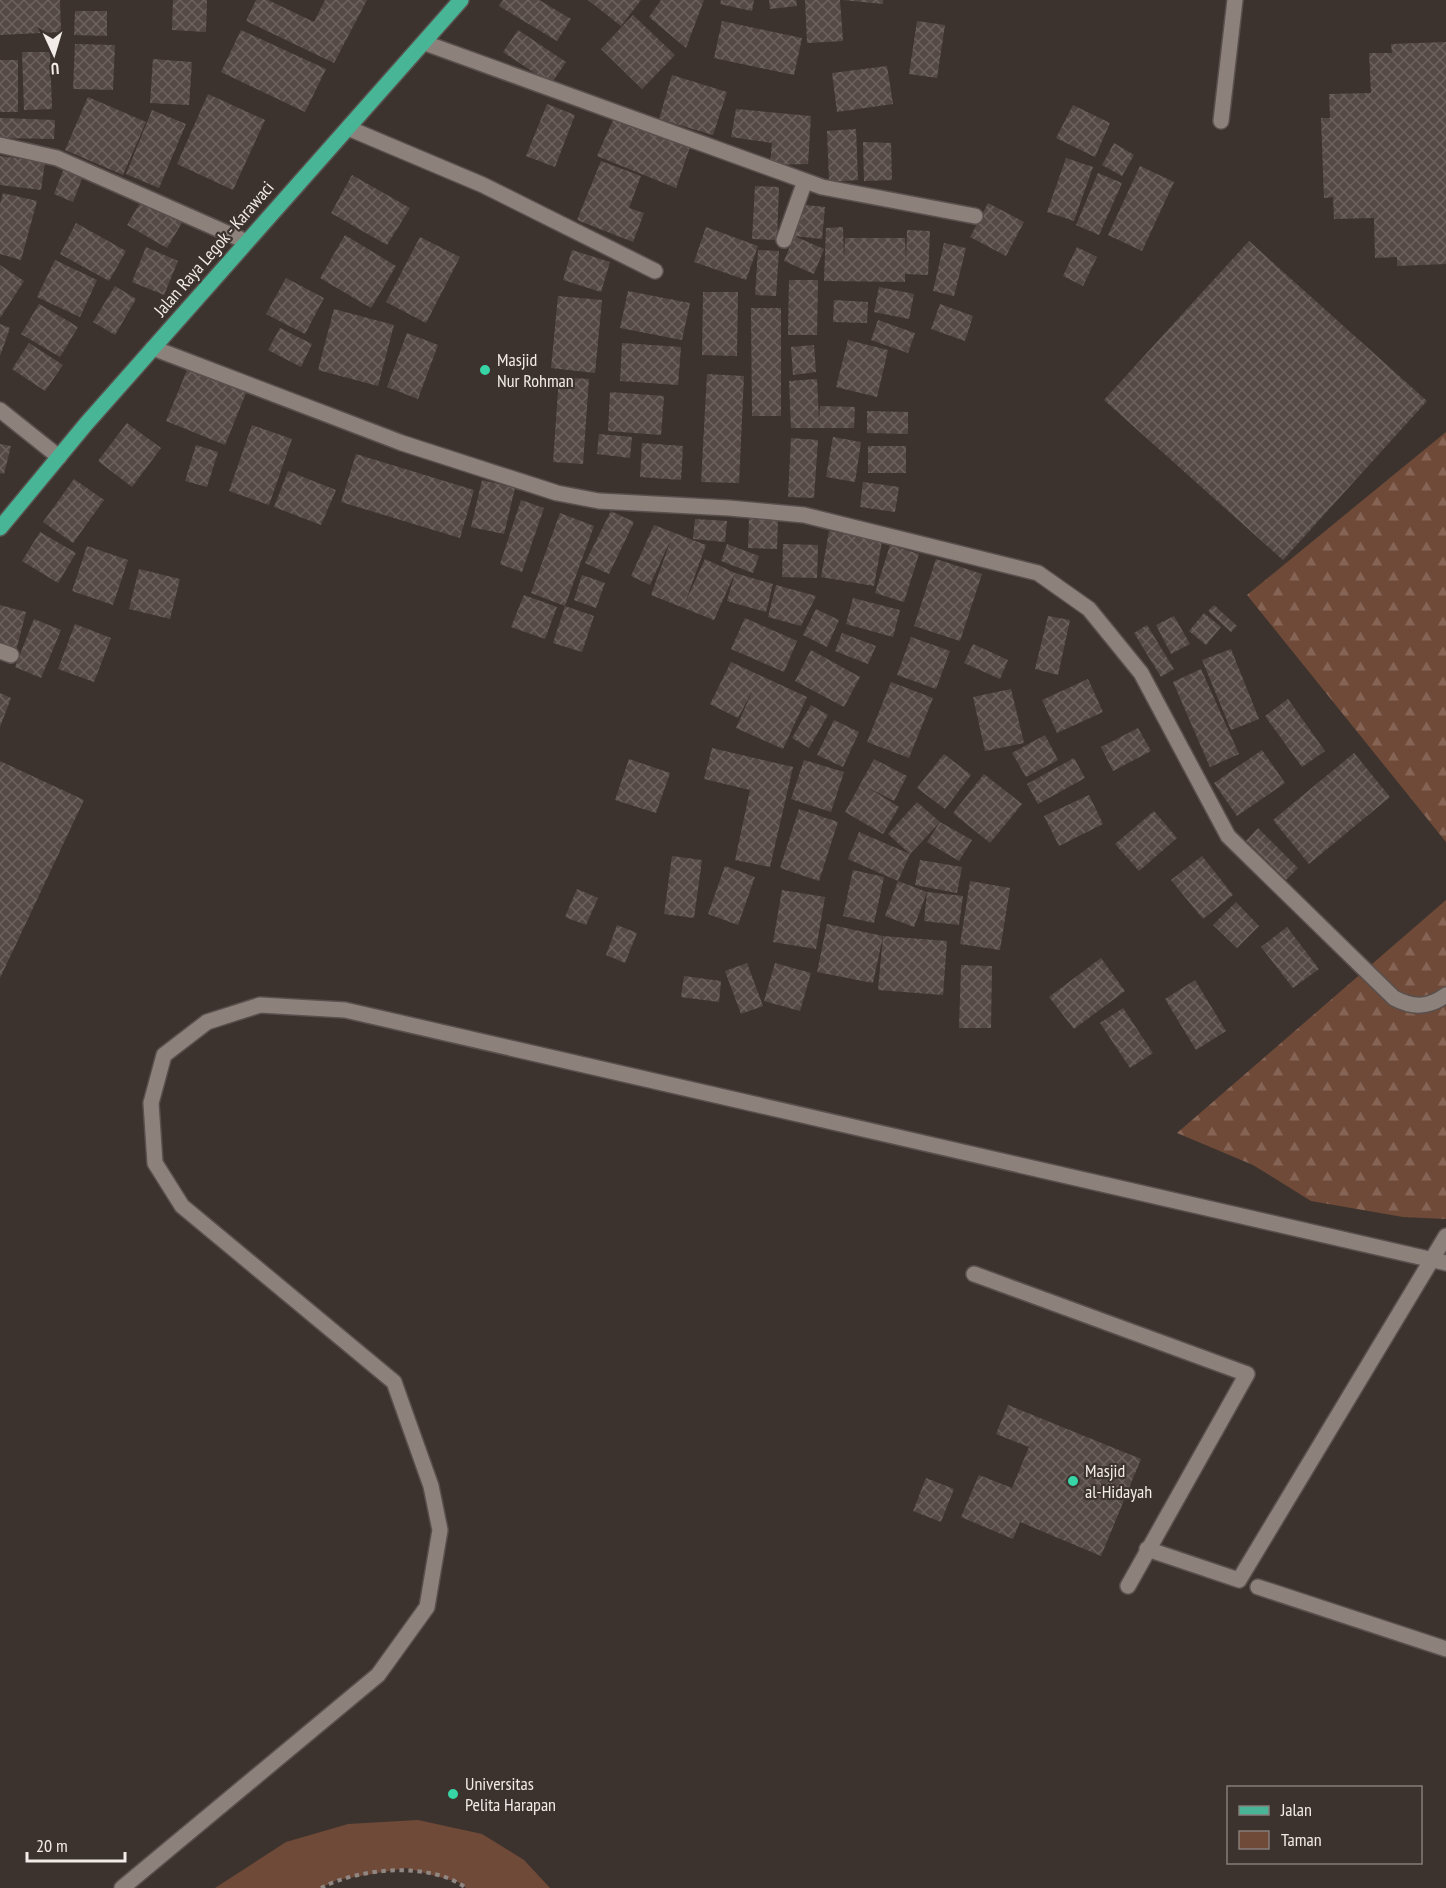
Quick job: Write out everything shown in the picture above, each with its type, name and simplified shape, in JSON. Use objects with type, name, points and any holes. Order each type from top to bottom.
[{"type":"main road","name":"Jalan Raya Legok - Karawaci","points":[[0,528],[246,241],[461,0]]},
{"type":"street","points":[[1221,121],[1235,0]]},
{"type":"street","points":[[425,42],[822,187],[975,216]]},
{"type":"street","points":[[348,128],[483,185],[655,271]]},
{"type":"street","points":[[0,145],[57,158],[246,241]]},
{"type":"street","points":[[784,240],[806,181]]},
{"type":"street","points":[[153,348],[402,443],[557,493],[599,501],[729,508],[804,515],[1038,573],[1089,609],[1141,673],[1228,837],[1394,998],[1410,1006],[1428,1005],[1446,995]]},
{"type":"street","points":[[0,410],[59,457]]},
{"type":"street","points":[[122,1888],[378,1675],[427,1607],[440,1530],[431,1486],[394,1382],[182,1206],[155,1163],[151,1103],[164,1054],[207,1022],[260,1005],[345,1010],[1439,1262]]},
{"type":"street","points":[[1147,1549],[1239,1580],[1439,1262],[1446,1236]]},
{"type":"street","points":[[974,1274],[1247,1374],[1147,1549],[1128,1587]]},
{"type":"street","points":[[1258,1587],[1446,1649]]},
{"type":"path","points":[[321,1888],[337,1880],[406,1868],[458,1882],[466,1888]]},
{"type":"green space","points":[[1446,432],[1446,842],[1247,595]]},
{"type":"green space","points":[[1446,900],[1446,1219],[1403,1217],[1311,1201],[1253,1165],[1177,1133]]},
{"type":"green space","points":[[418,1820],[482,1834],[524,1860],[550,1888],[466,1888],[458,1882],[406,1868],[337,1880],[321,1888],[215,1888],[286,1842],[348,1824]]},
{"type":"building","points":[[0,0],[60,0],[61,32],[0,35]]},
{"type":"building","points":[[173,0],[207,0],[206,32],[172,30]]},
{"type":"building","points":[[256,0],[268,0],[314,22],[325,0],[367,0],[334,63],[246,21]]},
{"type":"building","points":[[503,0],[539,0],[571,19],[557,41],[499,6]]},
{"type":"building","points":[[588,0],[641,0],[621,26]]},
{"type":"building","points":[[661,0],[704,0],[686,48],[649,17]]},
{"type":"building","points":[[721,0],[754,0],[752,11],[720,4]]},
{"type":"building","points":[[769,0],[796,0],[797,6],[770,9]]},
{"type":"building","points":[[805,0],[840,0],[843,41],[807,43]]},
{"type":"building","points":[[842,0],[883,0],[883,4]]},
{"type":"building","points":[[75,11],[107,11],[107,36],[74,35]]},
{"type":"building","points":[[633,15],[675,55],[642,89],[601,49]]},
{"type":"building","points":[[722,21],[802,38],[794,75],[714,58]]},
{"type":"building","points":[[917,21],[945,25],[937,78],[909,74]]},
{"type":"building","points":[[241,30],[326,69],[305,112],[221,72]]},
{"type":"building","points":[[518,30],[566,62],[551,84],[503,52]]},
{"type":"building","points":[[1446,42],[1446,264],[1397,266],[1397,257],[1375,258],[1374,218],[1334,219],[1333,197],[1324,198],[1321,118],[1330,118],[1329,94],[1371,93],[1369,53],[1392,53],[1391,44]]},
{"type":"building","points":[[75,44],[115,45],[113,90],[73,89]]},
{"type":"building","points":[[22,52],[50,52],[52,109],[24,110]]},
{"type":"building","points":[[153,59],[192,62],[189,105],[150,103]]},
{"type":"building","points":[[0,60],[18,60],[18,112],[0,112]]},
{"type":"building","points":[[887,66],[893,104],[837,112],[832,73]]},
{"type":"building","points":[[672,75],[727,92],[713,135],[659,119]]},
{"type":"building","points":[[208,94],[265,120],[233,190],[177,164]]},
{"type":"building","points":[[88,97],[146,122],[123,175],[65,150]]},
{"type":"building","points":[[547,104],[575,115],[555,167],[526,156]]},
{"type":"building","points":[[1073,105],[1110,123],[1095,157],[1056,138]]},
{"type":"building","points":[[736,109],[811,116],[808,164],[770,165],[772,143],[731,137]]},
{"type":"building","points":[[152,110],[186,124],[159,188],[126,174]]},
{"type":"building","points":[[0,118],[55,120],[54,139],[0,138]]},
{"type":"building","points":[[614,118],[690,147],[676,188],[597,156]]},
{"type":"building","points":[[856,129],[858,180],[829,182],[827,131]]},
{"type":"building","points":[[863,142],[891,143],[892,180],[864,181]]},
{"type":"building","points":[[1114,143],[1134,155],[1122,176],[1102,165]]},
{"type":"building","points":[[0,156],[45,162],[41,190],[0,185]]},
{"type":"building","points":[[1066,158],[1093,167],[1074,221],[1047,212]]},
{"type":"building","points":[[601,161],[641,176],[629,208],[644,213],[633,242],[577,220]]},
{"type":"building","points":[[66,163],[85,171],[73,202],[54,194]]},
{"type":"building","points":[[1140,166],[1174,182],[1142,251],[1108,235]]},
{"type":"building","points":[[1098,173],[1122,183],[1099,235],[1076,225]]},
{"type":"building","points":[[352,175],[410,208],[387,245],[331,213]]},
{"type":"building","points":[[755,186],[779,187],[777,240],[752,239]]},
{"type":"building","points":[[3,193],[37,201],[21,260],[0,254],[0,204]]},
{"type":"building","points":[[143,198],[183,221],[167,248],[127,225]]},
{"type":"building","points":[[988,203],[1024,222],[1006,256],[970,237]]},
{"type":"building","points":[[797,204],[825,207],[822,239],[794,236]]},
{"type":"building","points":[[76,223],[126,251],[109,281],[60,254]]},
{"type":"building","points":[[706,227],[758,246],[746,280],[694,262]]},
{"type":"building","points":[[843,227],[844,260],[845,238],[905,238],[906,262],[907,230],[930,231],[928,275],[905,274],[905,282],[824,281],[826,228]]},
{"type":"building","points":[[345,235],[396,266],[371,308],[320,278]]},
{"type":"building","points":[[794,236],[824,249],[814,274],[784,261]]},
{"type":"building","points":[[420,237],[460,257],[426,323],[386,302]]},
{"type":"building","points":[[1249,241],[1427,401],[1283,560],[1104,400]]},
{"type":"building","points":[[944,243],[966,248],[954,296],[933,291]]},
{"type":"building","points":[[146,247],[178,261],[164,295],[132,282]]},
{"type":"building","points":[[1077,247],[1097,257],[1083,286],[1063,276]]},
{"type":"building","points":[[572,250],[610,262],[601,292],[563,280]]},
{"type":"building","points":[[758,250],[779,251],[776,296],[755,295]]},
{"type":"building","points":[[55,260],[97,280],[80,317],[37,297]]},
{"type":"building","points":[[0,265],[24,281],[0,318]]},
{"type":"building","points":[[286,278],[324,298],[305,334],[266,314]]},
{"type":"building","points":[[789,280],[818,280],[817,335],[788,335]]},
{"type":"building","points":[[115,286],[136,299],[115,335],[93,322]]},
{"type":"building","points":[[879,287],[914,294],[909,319],[874,312]]},
{"type":"building","points":[[628,291],[690,303],[682,340],[620,328]]},
{"type":"building","points":[[703,292],[738,292],[737,356],[702,355]]},
{"type":"building","points":[[558,296],[602,300],[595,373],[551,368]]},
{"type":"building","points":[[834,300],[868,302],[867,323],[833,322]]},
{"type":"building","points":[[39,304],[78,327],[60,357],[21,334]]},
{"type":"building","points":[[940,304],[973,316],[965,341],[931,329]]},
{"type":"building","points":[[751,308],[781,308],[781,416],[752,416]]},
{"type":"building","points":[[334,309],[394,325],[378,386],[318,370]]},
{"type":"building","points":[[878,320],[915,333],[908,353],[871,340]]},
{"type":"building","points":[[0,324],[10,328],[0,356]]},
{"type":"building","points":[[280,328],[312,344],[301,367],[268,350]]},
{"type":"building","points":[[407,333],[438,345],[418,399],[387,387]]},
{"type":"building","points":[[848,340],[888,350],[877,397],[836,387]]},
{"type":"building","points":[[29,343],[63,365],[45,391],[12,369]]},
{"type":"building","points":[[622,343],[681,347],[678,385],[620,381]]},
{"type":"building","points":[[814,345],[816,372],[793,375],[791,347]]},
{"type":"building","points":[[187,370],[246,393],[225,445],[166,421]]},
{"type":"building","points":[[707,374],[744,376],[739,483],[701,482]]},
{"type":"building","points":[[559,377],[589,379],[583,464],[553,462]]},
{"type":"building","points":[[817,379],[819,422],[820,406],[855,407],[854,428],[791,428],[789,381]]},
{"type":"building","points":[[610,392],[664,396],[661,435],[608,431]]},
{"type":"building","points":[[867,411],[908,412],[908,434],[867,433]]},
{"type":"building","points":[[127,423],[161,448],[132,487],[98,461]]},
{"type":"building","points":[[252,425],[292,439],[269,505],[229,491]]},
{"type":"building","points":[[599,434],[632,437],[630,458],[597,454]]},
{"type":"building","points":[[833,437],[861,442],[855,482],[826,477]]},
{"type":"building","points":[[791,438],[818,440],[814,498],[788,497]]},
{"type":"building","points":[[642,443],[683,446],[681,480],[640,477]]},
{"type":"building","points":[[0,444],[11,446],[4,474],[0,473]]},
{"type":"building","points":[[196,445],[218,452],[207,487],[185,481]]},
{"type":"building","points":[[868,446],[906,446],[906,473],[868,473]]},
{"type":"building","points":[[356,454],[474,490],[460,538],[341,502]]},
{"type":"building","points":[[288,471],[336,490],[321,525],[274,507]]},
{"type":"building","points":[[74,479],[104,500],[73,543],[43,522]]},
{"type":"building","points":[[482,480],[515,488],[504,534],[471,527]]},
{"type":"building","points":[[863,482],[899,487],[895,512],[860,507]]},
{"type":"building","points":[[521,500],[544,508],[522,572],[500,564]]},
{"type":"building","points":[[611,511],[634,522],[609,574],[585,563]]},
{"type":"building","points":[[560,513],[594,526],[565,606],[531,593]]},
{"type":"building","points":[[695,519],[727,521],[725,542],[693,539]]},
{"type":"building","points":[[749,519],[778,520],[777,549],[748,548]]},
{"type":"building","points":[[654,525],[706,545],[685,603],[705,559],[735,573],[714,620],[651,595],[672,537],[650,585],[631,576]]},
{"type":"building","points":[[829,531],[882,541],[874,586],[821,577]]},
{"type":"building","points":[[40,532],[76,553],[58,583],[22,561]]},
{"type":"building","points":[[727,544],[759,556],[753,573],[721,561]]},
{"type":"building","points":[[783,544],[818,545],[817,578],[782,577]]},
{"type":"building","points":[[890,545],[919,554],[904,602],[875,593]]},
{"type":"building","points":[[87,546],[128,560],[113,605],[72,591]]},
{"type":"building","points":[[936,559],[982,574],[960,641],[914,626]]},
{"type":"building","points":[[139,569],[180,579],[170,619],[129,609]]},
{"type":"building","points":[[735,573],[773,584],[766,612],[727,601]]},
{"type":"building","points":[[582,575],[605,583],[596,608],[574,600]]},
{"type":"building","points":[[776,585],[816,596],[801,626],[768,617]]},
{"type":"building","points":[[524,595],[557,607],[545,639],[511,627]]},
{"type":"building","points":[[853,598],[900,610],[893,637],[846,624]]},
{"type":"building","points":[[0,605],[26,612],[16,651],[0,646]]},
{"type":"building","points":[[1214,605],[1237,626],[1231,632],[1208,611]]},
{"type":"building","points":[[565,606],[594,616],[582,652],[553,643]]},
{"type":"building","points":[[816,609],[839,620],[827,647],[803,635]]},
{"type":"building","points":[[1204,613],[1221,627],[1206,645],[1189,631]]},
{"type":"building","points":[[1048,616],[1070,620],[1058,675],[1035,669]]},
{"type":"building","points":[[1174,616],[1190,644],[1171,654],[1156,625]]},
{"type":"building","points":[[745,618],[797,641],[784,672],[731,649]]},
{"type":"building","points":[[34,619],[61,630],[41,678],[15,667]]},
{"type":"building","points":[[75,624],[111,638],[94,682],[58,669]]},
{"type":"building","points":[[1147,625],[1174,669],[1161,677],[1134,633]]},
{"type":"building","points":[[842,633],[876,646],[868,664],[835,651]]},
{"type":"building","points":[[911,637],[950,651],[936,689],[897,675]]},
{"type":"building","points":[[973,644],[1008,660],[1000,679],[964,663]]},
{"type":"building","points":[[1231,649],[1259,719],[1231,730],[1202,660]]},
{"type":"building","points":[[811,650],[860,677],[844,707],[795,681]]},
{"type":"building","points":[[731,662],[807,697],[783,749],[736,728],[753,690],[738,718],[710,704]]},
{"type":"building","points":[[1201,669],[1239,754],[1210,767],[1173,682]]},
{"type":"building","points":[[1088,679],[1103,712],[1057,733],[1042,700]]},
{"type":"building","points":[[891,682],[933,698],[909,758],[867,742]]},
{"type":"building","points":[[1011,689],[1024,743],[985,751],[973,697]]},
{"type":"building","points":[[0,693],[11,698],[0,727]]},
{"type":"building","points":[[1288,699],[1325,751],[1302,767],[1265,716]]},
{"type":"building","points":[[811,705],[828,715],[809,748],[792,738]]},
{"type":"building","points":[[834,720],[859,732],[843,767],[817,755]]},
{"type":"building","points":[[1138,728],[1151,751],[1113,771],[1101,747]]},
{"type":"building","points":[[1045,735],[1058,760],[1026,777],[1012,753]]},
{"type":"building","points":[[712,748],[793,767],[770,867],[735,860],[750,790],[704,779]]},
{"type":"building","points":[[1262,750],[1285,783],[1237,816],[1214,783]]},
{"type":"building","points":[[1354,753],[1390,797],[1309,864],[1273,820]]},
{"type":"building","points":[[944,754],[971,775],[945,809],[917,788]]},
{"type":"building","points":[[1074,758],[1085,778],[1038,804],[1027,784]]},
{"type":"building","points":[[629,759],[670,773],[656,813],[615,800]]},
{"type":"building","points":[[874,759],[907,776],[894,801],[867,787],[899,807],[883,834],[845,812]]},
{"type":"building","points":[[804,760],[844,772],[831,812],[791,799]]},
{"type":"building","points":[[0,761],[84,800],[0,978]]},
{"type":"building","points":[[984,774],[1022,804],[990,843],[953,813]]},
{"type":"building","points":[[1089,795],[1103,824],[1059,846],[1044,816]]},
{"type":"building","points":[[917,802],[940,822],[910,854],[888,834]]},
{"type":"building","points":[[799,809],[838,822],[819,881],[780,868]]},
{"type":"building","points":[[1154,811],[1177,838],[1139,871],[1115,844]]},
{"type":"building","points":[[940,822],[972,840],[959,861],[927,842]]},
{"type":"building","points":[[1258,828],[1298,868],[1286,880],[1246,841]]},
{"type":"building","points":[[859,832],[910,854],[898,881],[848,859]]},
{"type":"building","points":[[672,856],[702,860],[694,918],[664,914]]},
{"type":"building","points":[[1202,856],[1233,895],[1203,919],[1171,880]]},
{"type":"building","points":[[920,860],[962,867],[957,893],[915,885]]},
{"type":"building","points":[[725,866],[755,877],[738,925],[708,914]]},
{"type":"building","points":[[853,870],[884,877],[874,923],[843,916]]},
{"type":"building","points":[[898,881],[927,892],[914,927],[885,916]]},
{"type":"building","points":[[970,881],[1010,888],[1000,950],[960,944]]},
{"type":"building","points":[[577,889],[598,898],[586,925],[565,917]]},
{"type":"building","points":[[782,890],[825,897],[816,949],[773,942]]},
{"type":"building","points":[[927,892],[963,896],[959,925],[924,921]]},
{"type":"building","points":[[1236,902],[1259,926],[1237,948],[1213,925]]},
{"type":"building","points":[[827,924],[883,936],[873,983],[817,972]]},
{"type":"building","points":[[617,925],[637,933],[625,963],[606,955]]},
{"type":"building","points":[[1287,927],[1319,969],[1293,988],[1261,947]]},
{"type":"building","points":[[883,936],[947,941],[943,995],[878,990]]},
{"type":"building","points":[[1101,958],[1125,991],[1074,1029],[1049,997]]},
{"type":"building","points":[[747,963],[763,1006],[741,1014],[725,971]]},
{"type":"building","points":[[775,963],[811,973],[800,1011],[764,1001]]},
{"type":"building","points":[[961,965],[992,966],[991,1028],[959,1028]]},
{"type":"building","points":[[684,976],[721,981],[719,1002],[681,997]]},
{"type":"building","points":[[1195,980],[1226,1031],[1196,1050],[1165,999]]},
{"type":"building","points":[[1123,1008],[1153,1053],[1130,1068],[1100,1023]]},
{"type":"building","name":"Masjid al-Hidayah","points":[[1008,1405],[1141,1459],[1101,1556],[1020,1522],[1013,1539],[961,1517],[979,1475],[1012,1488],[1029,1447],[996,1434]]},
{"type":"building","points":[[926,1478],[954,1489],[941,1522],[913,1511]]},
{"type":"place","name":"Masjid Nur Rohman","points":[[485,370]]},
{"type":"place","name":"Masjid al-Hidayah","points":[[1073,1481]]},
{"type":"place","name":"Universitas Pelita Harapan","points":[[453,1794]]}]
